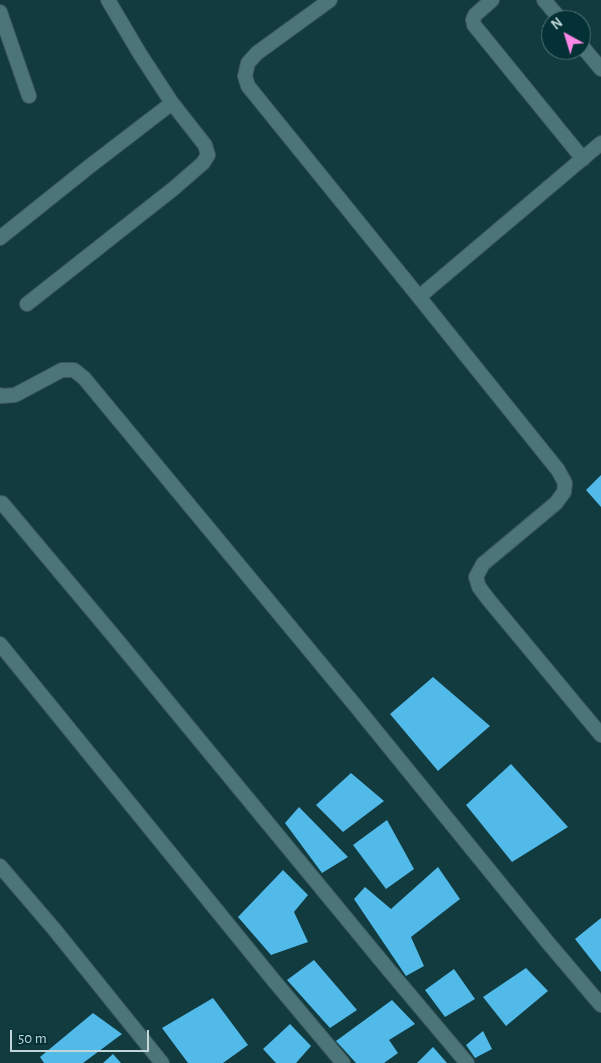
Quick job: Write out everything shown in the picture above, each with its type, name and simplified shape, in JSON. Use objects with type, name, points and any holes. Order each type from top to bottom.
[{"type":"street","points":[[27,304],[203,164],[208,155],[205,145],[172,103],[108,0]]},
{"type":"street","points":[[330,0],[257,53],[248,63],[245,76],[248,86],[558,470],[565,483],[564,492],[556,503],[483,564],[476,577],[479,587],[488,599],[601,735]]},
{"type":"street","points":[[492,0],[475,15],[474,25],[583,159]]},
{"type":"street","points":[[544,0],[552,10]]},
{"type":"street","points":[[0,12],[29,96]]},
{"type":"street","points":[[591,57],[601,69]]},
{"type":"street","points":[[0,238],[172,103]]},
{"type":"street","points":[[419,296],[601,143]]},
{"type":"street","points":[[0,395],[15,395],[62,370],[74,370],[84,378],[601,1005]]},
{"type":"street","points":[[2,502],[467,1063]]},
{"type":"street","points":[[0,644],[343,1063]]},
{"type":"street","points":[[0,866],[54,929],[162,1063]]},
{"type":"building","points":[[601,475],[601,507],[586,490]]},
{"type":"building","points":[[433,677],[490,726],[438,771],[390,714]]},
{"type":"building","points":[[511,764],[568,827],[512,862],[466,805]]},
{"type":"building","points":[[351,773],[384,801],[343,832],[316,805]]},
{"type":"building","points":[[299,807],[348,857],[322,873],[285,823]]},
{"type":"building","points":[[387,820],[414,869],[386,889],[353,845]]},
{"type":"building","points":[[438,867],[460,899],[411,937],[424,966],[406,976],[354,899],[365,887],[391,909]]},
{"type":"building","points":[[283,870],[308,895],[294,912],[308,942],[271,955],[238,917]]},
{"type":"building","points":[[601,918],[601,972],[575,939]]},
{"type":"building","points":[[314,960],[357,1010],[330,1028],[287,980]]},
{"type":"building","points":[[526,968],[548,991],[506,1026],[483,997]]},
{"type":"building","points":[[454,969],[475,999],[445,1017],[425,990]]},
{"type":"building","points":[[213,998],[248,1045],[223,1063],[188,1063],[162,1028]]},
{"type":"building","points":[[392,1000],[415,1024],[389,1040],[398,1053],[384,1063],[356,1063],[336,1041]]},
{"type":"building","points":[[93,1013],[122,1034],[83,1063],[44,1063],[40,1057]]},
{"type":"building","points":[[290,1024],[311,1046],[296,1063],[276,1063],[263,1049]]},
{"type":"building","points":[[483,1031],[492,1049],[475,1058],[466,1045]]},
{"type":"building","points":[[433,1047],[447,1063],[417,1063]]},
{"type":"building","points":[[113,1054],[121,1063],[103,1063]]}]
